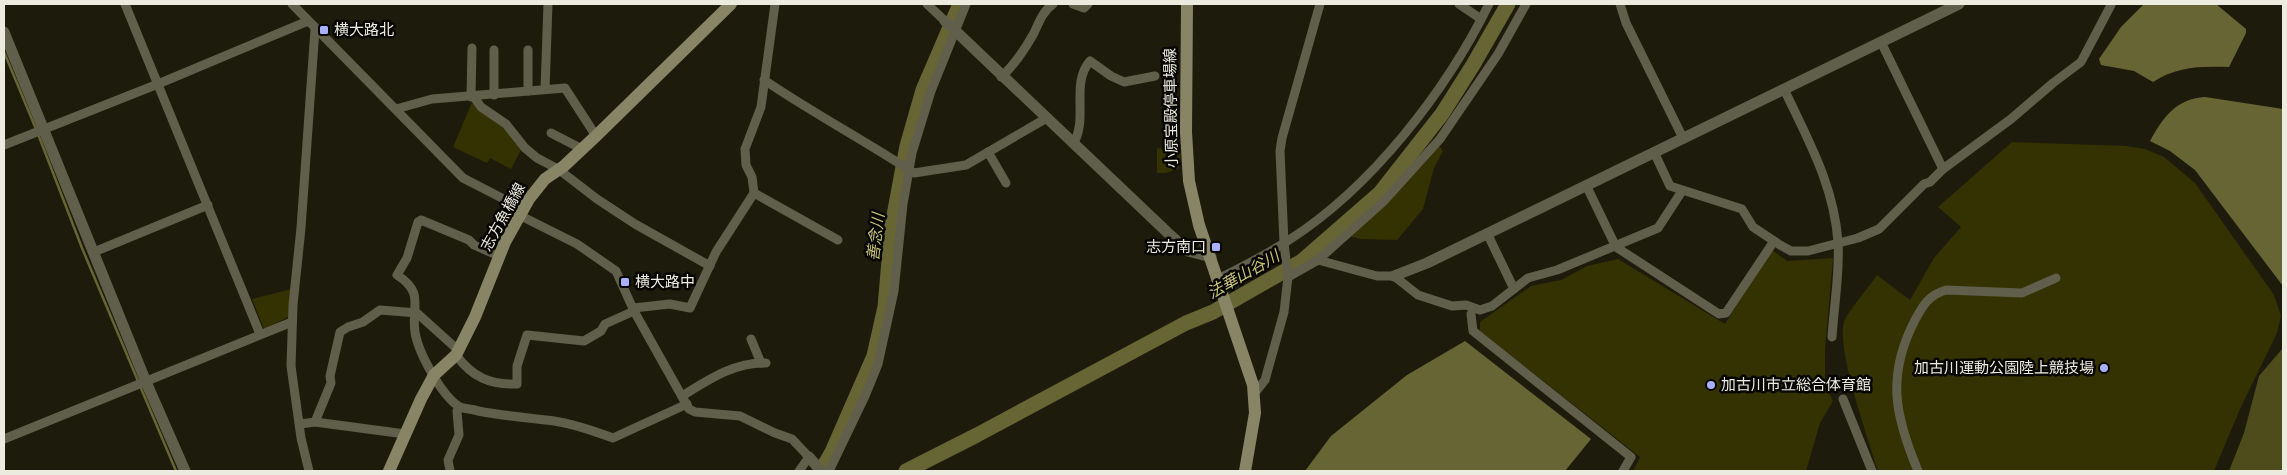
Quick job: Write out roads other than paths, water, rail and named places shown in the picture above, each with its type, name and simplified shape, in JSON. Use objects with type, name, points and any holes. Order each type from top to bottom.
[{"type":"main road","name":"志方魚橋線","points":[[387,471],[434,375],[457,353],[475,316],[505,242],[541,184],[582,150],[731,4]]},
{"type":"main road","name":"小原宝殿停車場線","points":[[1187,4],[1186,152],[1194,206],[1252,377],[1254,420],[1245,471]]},
{"type":"street","points":[[125,4],[260,334]]},
{"type":"street","points":[[292,4],[463,178],[577,244],[610,266],[620,276],[634,310],[690,409],[695,412],[731,414],[792,439],[814,463],[799,471]]},
{"type":"street","points":[[545,89],[548,4]]},
{"type":"street","points":[[315,422],[331,384],[330,376],[340,332],[363,322],[380,310],[415,313],[457,353],[461,362],[485,380],[491,383],[517,384],[517,366],[527,335],[584,341],[601,331],[606,324],[634,310],[670,304],[690,308],[710,266],[754,193],[752,177],[746,165],[745,149],[758,115],[776,4]]},
{"type":"street","points":[[927,4],[1045,119],[1188,251],[1210,257]]},
{"type":"street","points":[[829,471],[878,364],[895,285],[900,227],[909,169],[926,105],[966,4]]},
{"type":"street","points":[[1001,77],[1018,58],[1045,12],[1053,4]]},
{"type":"street","points":[[1074,4],[1084,8],[1088,4]]},
{"type":"street","points":[[1254,394],[1265,380],[1284,312],[1288,277],[1284,243],[1280,151],[1320,4]]},
{"type":"street","points":[[1459,4],[1481,19]]},
{"type":"street","points":[[1219,281],[1284,243],[1344,197],[1408,130],[1453,67],[1489,4]]},
{"type":"street","points":[[1288,277],[1318,260],[1383,202],[1440,139],[1493,61],[1526,4]]},
{"type":"street","points":[[1620,4],[1626,23],[1683,138]]},
{"type":"street","points":[[1318,260],[1377,276],[1394,276],[1411,271],[1959,4]]},
{"type":"street","points":[[1654,152],[1670,186],[1742,210],[1753,227],[1792,251],[1808,251],[1858,238],[1879,229],[1903,203],[1943,169],[2011,119],[2081,62],[2110,4]]},
{"type":"street","points":[[4,145],[158,84],[308,21]]},
{"type":"street","points":[[309,471],[301,438],[291,366],[292,322],[315,29]]},
{"type":"street","points":[[4,32],[94,252],[141,384],[184,471]]},
{"type":"street","points":[[1881,42],[1943,169]]},
{"type":"street","points":[[472,48],[472,97],[481,107],[506,124],[525,148],[635,224],[710,266]]},
{"type":"street","points":[[494,50],[494,95]]},
{"type":"street","points":[[528,50],[528,91]]},
{"type":"street","points":[[1073,144],[1078,135],[1082,74],[1090,61],[1111,76],[1124,82],[1155,76]]},
{"type":"street","points":[[764,80],[812,112],[896,160],[914,173],[966,165],[1045,119]]},
{"type":"street","points":[[396,109],[432,100],[565,88],[596,136]]},
{"type":"street","points":[[1784,89],[1828,184],[1835,214],[1838,243],[1832,337]]},
{"type":"street","points":[[551,133],[582,150]]},
{"type":"street","points":[[988,152],[1006,183]]},
{"type":"street","points":[[1586,185],[1616,247],[1719,314],[1726,313],[1774,241]]},
{"type":"street","points":[[1394,276],[1418,295],[1452,306],[1466,305],[1480,310],[1492,306],[1528,278],[1557,270],[1658,228],[1682,191]]},
{"type":"street","points":[[754,193],[838,240]]},
{"type":"street","points":[[94,252],[208,205]]},
{"type":"street","points":[[499,256],[474,245],[469,240],[421,220],[418,222],[407,258],[397,275],[414,291],[416,298],[416,339],[425,362],[444,390],[460,407],[519,418],[559,422],[613,438],[684,400],[722,372],[763,363],[751,339]]},
{"type":"street","points":[[1487,234],[1514,289]]},
{"type":"street","points":[[1918,471],[1905,437],[1899,413],[1896,384],[1899,358],[1908,333],[1927,300],[1936,293],[1946,290],[2022,292],[2056,278]]},
{"type":"street","points":[[1471,314],[1473,331],[1631,457],[1623,471]]},
{"type":"street","points":[[4,439],[292,322]]},
{"type":"street","points":[[1843,399],[1872,471]]},
{"type":"street","points":[[450,471],[448,460],[459,435],[457,411]]},
{"type":"street","points":[[300,424],[315,422],[405,434]]},
{"type":"waterway","name":"善念川","points":[[821,471],[832,452],[874,356],[885,307],[892,226],[907,146],[923,90],[960,4]]},
{"type":"waterway","name":"法華山谷川","points":[[906,471],[1186,323],[1213,312],[1302,261],[1380,193],[1442,114],[1508,4]]},
{"type":"waterway","points":[[4,52],[36,129]]},
{"type":"waterway","points":[[38,134],[82,248],[138,381]]},
{"type":"waterway","points":[[140,386],[176,471]]},
{"type":"place","name":"横大路北","points":[[324,30]]},
{"type":"place","name":"志方南口","points":[[1216,247]]},
{"type":"place","name":"横大路中","points":[[625,282]]},
{"type":"place","name":"加古川運動公園陸上競技場","points":[[2104,368]]},
{"type":"place","name":"加古川市立総合体育館","points":[[1711,385]]}]
